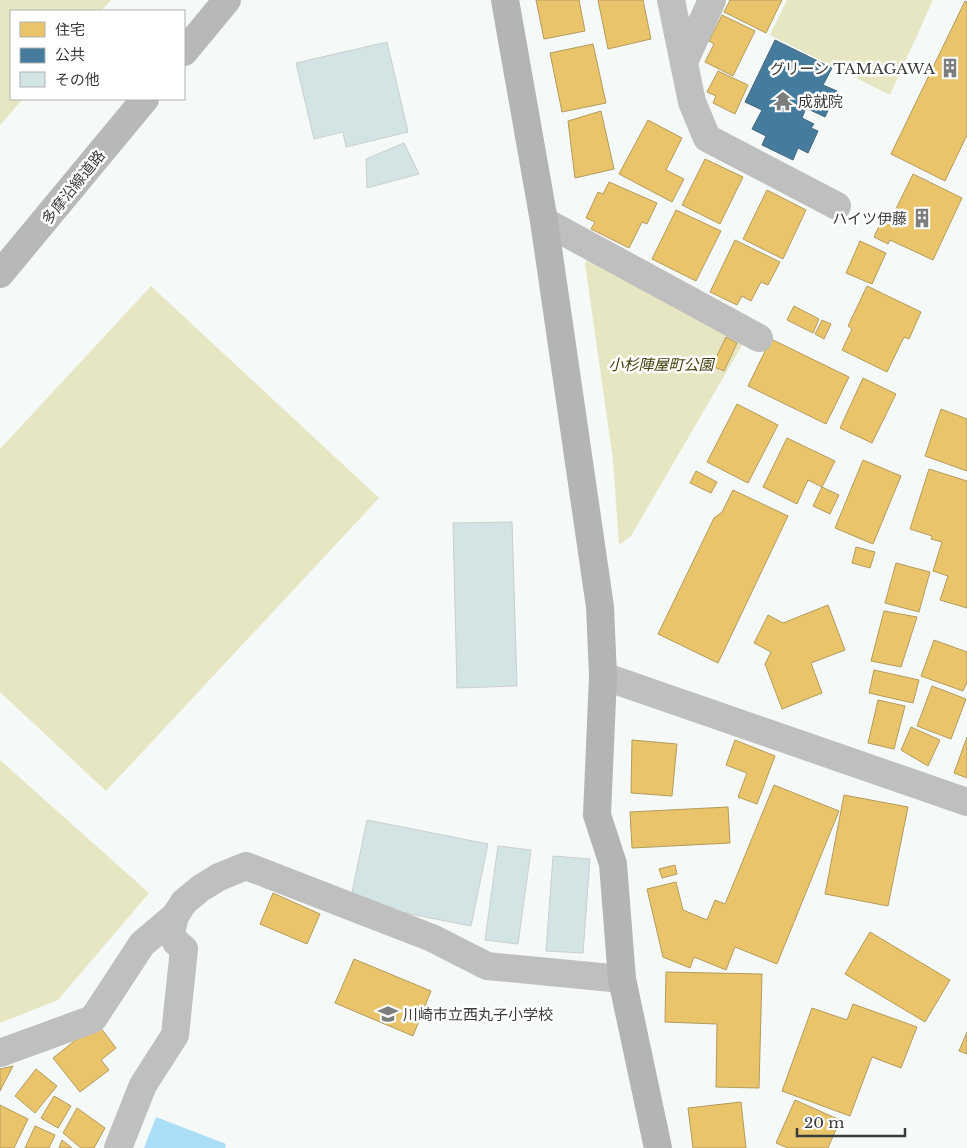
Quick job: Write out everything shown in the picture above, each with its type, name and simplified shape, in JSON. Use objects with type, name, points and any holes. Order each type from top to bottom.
[{"type":"main road","points":[[185,51],[227,0]]},
{"type":"main road","name":"多摩沿線道路","points":[[0,274],[144,100]]},
{"type":"street","points":[[506,0],[544,221],[600,607],[603,676],[597,815],[613,864],[622,980],[658,1148]]},
{"type":"street","points":[[671,0],[692,102],[707,138],[837,206]]},
{"type":"street","points":[[684,62],[712,0]]},
{"type":"street","points":[[544,221],[759,338]]},
{"type":"street","points":[[603,676],[967,802]]},
{"type":"street","points":[[0,1053],[93,1019],[142,944],[175,916],[184,902],[201,888],[219,877],[246,866],[432,938],[487,966],[622,980]]},
{"type":"street","points":[[118,1148],[143,1085],[175,1035],[184,949],[176,942],[171,933],[175,916]]},
{"type":"green space","points":[[0,0],[111,0],[102,10],[10,10],[10,100],[22,100],[0,125]]},
{"type":"green space","points":[[787,0],[933,0],[890,95],[770,35]]},
{"type":"green space","name":"小杉陣屋町公園","points":[[589,256],[745,340],[631,536],[619,545],[613,460],[585,263]]},
{"type":"green space","points":[[151,286],[379,498],[106,791],[0,692],[0,449]]},
{"type":"green space","points":[[0,760],[149,893],[58,1000],[0,1023]]},
{"type":"water","points":[[156,1117],[226,1144],[225,1148],[144,1148]]},
{"type":"building: 住宅","points":[[536,0],[579,0],[585,31],[544,39]]},
{"type":"building: 住宅","points":[[598,0],[643,0],[651,39],[608,49]]},
{"type":"building: 住宅","points":[[730,0],[782,0],[766,33],[724,12]]},
{"type":"building: 住宅","name":"グリーン TAMAGAWA","points":[[965,1],[967,2],[967,135],[945,181],[891,154]]},
{"type":"building: 住宅","points":[[722,15],[755,31],[733,76],[705,62],[714,44],[709,41]]},
{"type":"building: 住宅","points":[[593,44],[606,103],[562,112],[550,53]]},
{"type":"building: 住宅","points":[[718,71],[748,85],[735,114],[713,103],[716,96],[707,92]]},
{"type":"building: 住宅","points":[[601,111],[614,169],[575,178],[568,121]]},
{"type":"building: 住宅","points":[[648,120],[682,138],[666,170],[684,179],[672,202],[619,174]]},
{"type":"building: 住宅","points":[[705,159],[743,177],[720,224],[682,205]]},
{"type":"building: 住宅","name":"ハイツ伊藤","points":[[913,174],[962,198],[933,260],[890,240],[888,244],[874,237],[884,216],[891,219]]},
{"type":"building: 住宅","points":[[609,182],[657,203],[647,224],[642,222],[629,248],[591,229],[595,222],[586,218],[598,192],[603,194]]},
{"type":"building: 住宅","points":[[767,190],[806,210],[783,259],[743,239]]},
{"type":"building: 住宅","points":[[676,210],[721,231],[696,281],[652,259]]},
{"type":"building: 住宅","points":[[735,240],[780,262],[768,285],[761,282],[751,301],[742,296],[737,305],[710,292]]},
{"type":"building: 住宅","points":[[860,241],[886,253],[872,284],[846,273]]},
{"type":"building: 住宅","points":[[867,286],[921,312],[909,339],[904,337],[887,372],[842,350],[852,329],[848,326]]},
{"type":"building: 住宅","points":[[794,306],[819,319],[813,333],[787,320]]},
{"type":"building: 住宅","points":[[822,320],[831,324],[824,339],[815,334]]},
{"type":"building: 住宅","points":[[726,337],[737,343],[724,371],[712,366]]},
{"type":"building: 住宅","points":[[771,339],[849,377],[826,424],[748,386]]},
{"type":"building: 住宅","points":[[863,378],[896,394],[872,443],[840,428]]},
{"type":"building: 住宅","points":[[737,404],[778,425],[748,483],[707,462]]},
{"type":"building: 住宅","points":[[941,409],[967,419],[967,471],[925,456]]},
{"type":"building: 住宅","points":[[787,438],[835,461],[822,487],[808,480],[797,504],[763,487]]},
{"type":"building: 住宅","points":[[863,460],[901,476],[873,544],[835,528]]},
{"type":"building: 住宅","points":[[929,469],[967,481],[967,608],[940,600],[948,576],[933,571],[942,542],[931,539],[932,536],[910,529]]},
{"type":"building: 住宅","points":[[696,471],[717,482],[711,493],[690,483]]},
{"type":"building: 住宅","points":[[822,487],[839,495],[830,514],[813,506]]},
{"type":"building: 住宅","points":[[733,490],[788,516],[718,663],[658,634],[714,518],[722,512]]},
{"type":"building: 住宅","points":[[856,547],[875,552],[870,568],[852,563]]},
{"type":"building: 住宅","points":[[896,563],[930,572],[919,612],[885,603]]},
{"type":"building: 住宅","points":[[828,605],[845,650],[811,663],[822,693],[782,709],[765,664],[771,652],[754,643],[768,615],[783,623]]},
{"type":"building: 住宅","points":[[884,611],[917,617],[901,667],[871,661]]},
{"type":"building: 住宅","points":[[934,640],[967,652],[967,682],[963,691],[921,676]]},
{"type":"building: 住宅","points":[[874,670],[919,680],[913,703],[869,693]]},
{"type":"building: 住宅","points":[[932,686],[966,699],[951,739],[917,726]]},
{"type":"building: 住宅","points":[[878,700],[905,706],[894,749],[868,743]]},
{"type":"building: 住宅","points":[[911,727],[940,740],[928,766],[901,750]]},
{"type":"building: 住宅","points":[[967,737],[967,778],[954,773]]},
{"type":"building: 住宅","points":[[632,740],[677,744],[672,796],[631,793]]},
{"type":"building: 住宅","points":[[735,740],[775,756],[757,804],[738,797],[747,773],[726,765]]},
{"type":"building: 住宅","points":[[774,785],[839,811],[777,964],[735,947],[726,970],[694,957],[690,968],[663,957],[647,889],[676,882],[683,910],[707,920],[715,900],[725,904]]},
{"type":"building: 住宅","points":[[844,795],[908,807],[888,906],[825,894]]},
{"type":"building: 住宅","points":[[728,807],[730,843],[632,848],[630,812]]},
{"type":"building: 住宅","points":[[675,865],[677,874],[662,878],[659,869]]},
{"type":"building: 住宅","points":[[273,893],[320,914],[307,944],[260,924]]},
{"type":"building: 住宅","points":[[870,932],[950,980],[925,1022],[845,974]]},
{"type":"building: 住宅","points":[[354,959],[431,991],[413,1036],[335,1003]]},
{"type":"building: 住宅","points":[[666,972],[762,974],[759,1088],[716,1087],[717,1024],[665,1022]]},
{"type":"building: 住宅","points":[[853,1004],[917,1027],[901,1068],[872,1057],[850,1116],[782,1091],[812,1008],[847,1020]]},
{"type":"building: 住宅","points":[[97,1023],[116,1048],[101,1060],[109,1070],[80,1092],[53,1058]]},
{"type":"building: 住宅","points":[[967,1032],[967,1054],[959,1051]]},
{"type":"building: 住宅","points":[[13,1066],[0,1091],[0,1069]]},
{"type":"building: 住宅","points":[[36,1069],[57,1086],[35,1113],[15,1096]]},
{"type":"building: 住宅","points":[[54,1096],[71,1106],[58,1128],[41,1118]]},
{"type":"building: 住宅","points":[[795,1100],[840,1120],[828,1148],[788,1148],[776,1143]]},
{"type":"building: 住宅","points":[[741,1102],[746,1148],[693,1148],[688,1108]]},
{"type":"building: 住宅","points":[[0,1105],[28,1119],[14,1148],[0,1148]]},
{"type":"building: 住宅","points":[[77,1108],[105,1128],[94,1148],[81,1148],[63,1133]]},
{"type":"building: 住宅","points":[[35,1126],[55,1135],[49,1148],[25,1148]]},
{"type":"building: 住宅","points":[[62,1140],[72,1148],[59,1148]]},
{"type":"building: 公共","points":[[775,40],[832,68],[823,85],[837,91],[825,117],[806,108],[802,118],[814,124],[811,128],[818,131],[808,153],[798,148],[793,160],[762,145],[766,136],[752,129],[762,110],[745,102]]},
{"type":"building: その他","points":[[387,42],[408,132],[346,147],[343,132],[314,139],[296,63]]},
{"type":"building: その他","points":[[404,143],[419,174],[367,188],[366,159]]},
{"type":"building: その他","points":[[512,522],[517,686],[457,688],[453,523]]},
{"type":"building: その他","points":[[367,820],[488,844],[471,926],[350,902]]},
{"type":"building: その他","points":[[498,846],[531,850],[518,944],[485,940]]},
{"type":"building: その他","points":[[553,856],[590,859],[583,953],[546,951]]},
{"type":"place","name":"グリーン TAMAGAWA","points":[[950,68]]},
{"type":"place","name":"成就院","points":[[783,101]]},
{"type":"place","name":"ハイツ伊藤","points":[[922,218]]},
{"type":"place","name":"川崎市立西丸子小学校","points":[[388,1014]]}]
